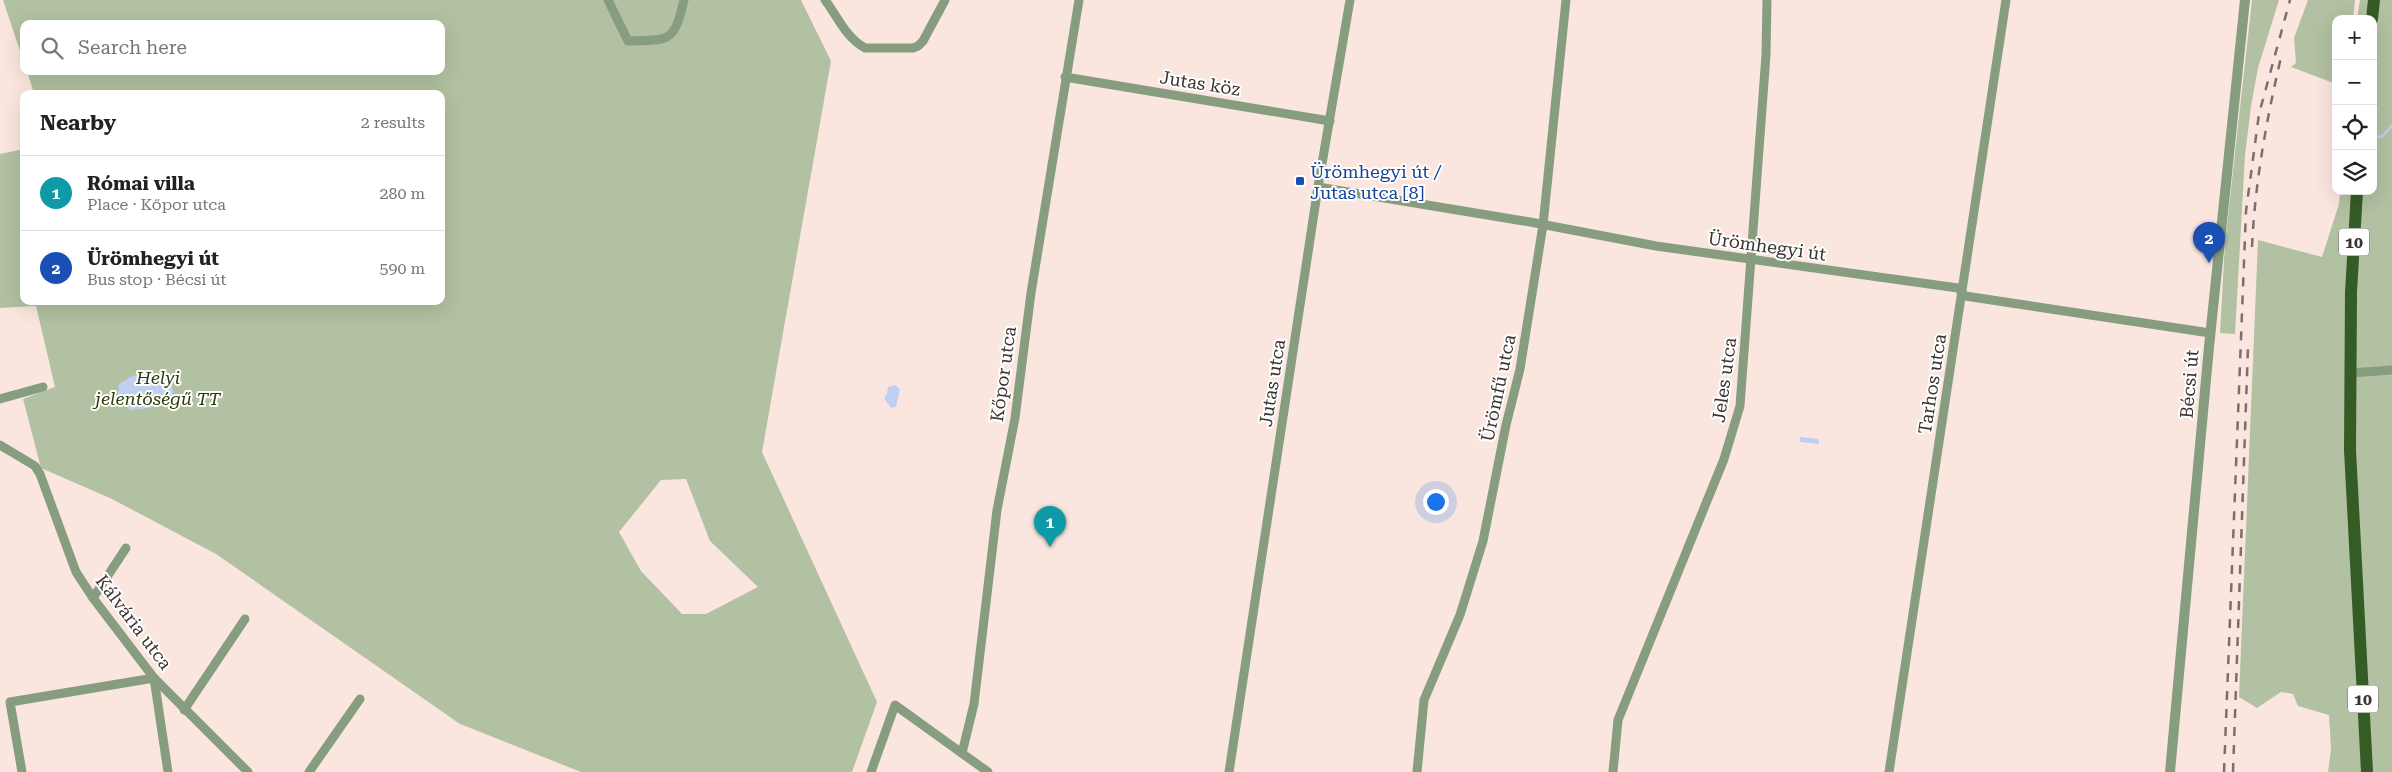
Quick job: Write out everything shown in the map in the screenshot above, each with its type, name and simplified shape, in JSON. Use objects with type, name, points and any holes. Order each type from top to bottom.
[{"type":"main road","points":[[2372,15],[2374,0]]},
{"type":"main road","name":"10","points":[[2357,195],[2351,292],[2350,450],[2367,772]]},
{"type":"street","points":[[608,0],[628,41],[662,41],[668,38],[678,24],[684,0]]},
{"type":"street","points":[[825,0],[852,39],[865,48],[913,48],[923,41],[945,0]]},
{"type":"street","name":"Kőpor utca","points":[[962,753],[974,704],[997,510],[1015,418],[1031,293],[1079,0]]},
{"type":"street","name":"Jutas utca","points":[[1229,772],[1318,187],[1350,0]]},
{"type":"street","name":"Ürömfű utca","points":[[1417,772],[1424,700],[1460,615],[1483,541],[1522,361],[1543,225],[1566,0]]},
{"type":"street","name":"Jeles utca","points":[[1614,772],[1618,720],[1724,459],[1737,420],[1744,378],[1766,55],[1767,0]]},
{"type":"street","name":"Tarhos utca","points":[[1889,772],[1958,328],[1961,292],[2006,0]]},
{"type":"street","name":"Bécsi út","points":[[2170,772],[2210,333],[2245,0]]},
{"type":"street","name":"Jutas köz","points":[[1065,77],[1330,121]]},
{"type":"street","name":"Ürömhegyi út","points":[[1318,187],[1752,261],[1958,288],[1965,296],[2210,333]]},
{"type":"street","points":[[2350,373],[2392,370]]},
{"type":"street","points":[[0,399],[43,387]]},
{"type":"street","name":"Kálvária utca","points":[[0,445],[35,466],[40,474],[76,572],[93,598],[154,678],[248,772]]},
{"type":"street","points":[[93,598],[126,548]]},
{"type":"street","points":[[184,710],[245,619]]},
{"type":"street","points":[[22,772],[10,702],[154,678],[168,772]]},
{"type":"street","points":[[309,772],[360,699]]},
{"type":"street","points":[[871,772],[895,705],[988,772]]},
{"type":"green space","name":"Helyi jelentőségű TT","points":[[3,0],[801,0],[831,61],[762,452],[877,702],[852,772],[581,772],[460,724],[216,554],[112,499],[41,468],[23,399],[55,387],[36,306],[0,308],[0,154],[20,150],[20,305],[445,305],[445,90],[33,90],[28,75],[445,75],[445,20],[20,20],[20,51]],"holes":[[[686,479],[710,541],[758,587],[706,614],[682,614],[641,571],[619,532],[661,480]]]},
{"type":"green space","points":[[2252,0],[2279,0],[2258,68],[2251,106],[2245,155],[2235,334],[2220,333],[2225,243]]},
{"type":"green space","points":[[2308,0],[2355,0],[2353,15],[2332,15],[2332,82],[2291,67],[2296,63],[2294,38]]},
{"type":"green space","points":[[2360,0],[2392,0],[2392,772],[2328,772],[2331,749],[2329,715],[2298,706],[2293,694],[2281,692],[2257,708],[2239,697],[2258,240],[2322,257],[2339,204],[2340,195],[2377,195],[2377,15],[2358,15]]},
{"type":"water","points":[[145,373],[156,374],[166,378],[172,386],[173,398],[163,404],[130,410],[118,395],[119,384],[132,376]]},
{"type":"water","points":[[895,385],[900,389],[896,407],[891,408],[884,398],[888,387]]},
{"type":"water","points":[[1800,437],[1819,439],[1819,444],[1800,442]]},
{"type":"waterway","points":[[2377,137],[2383,136],[2392,125]]},
{"type":"railway","points":[[2224,772],[2246,211],[2259,114],[2290,0]]},
{"type":"railway","points":[[2252,247],[2262,149],[2282,53]]},
{"type":"railway","points":[[2233,772],[2248,347]]},
{"type":"place","name":"Ürömhegyi út / Jutas utca [8]","points":[[1300,181]]},
{"type":"place","name":"Ürömhegyi út","points":[[2209,263]]},
{"type":"place","name":"Római villa","points":[[1050,547]]}]
